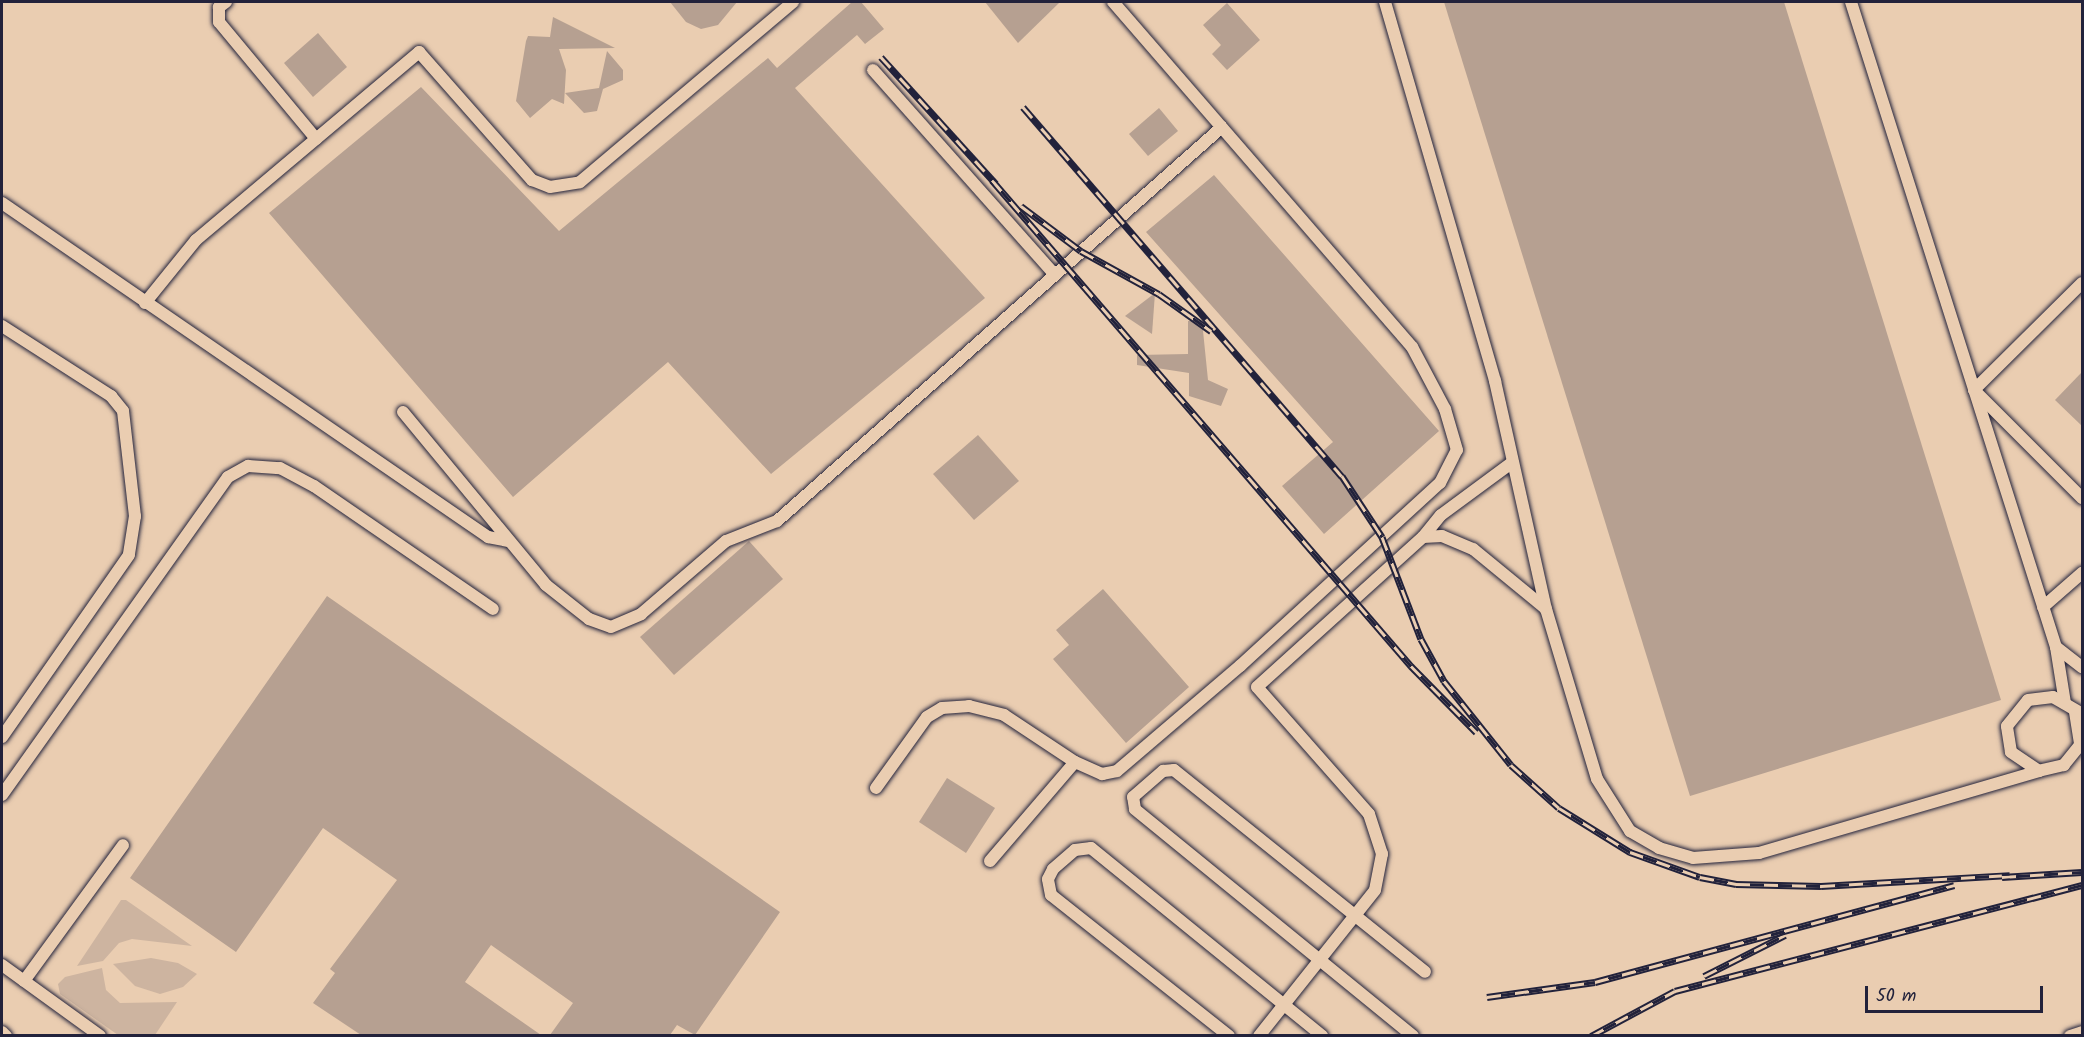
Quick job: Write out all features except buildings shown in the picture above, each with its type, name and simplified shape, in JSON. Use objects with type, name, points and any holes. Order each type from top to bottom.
[{"type":"lane","points":[[226,2],[219,7],[219,21],[316,139]]},
{"type":"lane","points":[[145,303],[196,240],[419,52],[532,180],[550,187],[580,182],[793,2]]},
{"type":"lane","points":[[876,788],[927,717],[942,708],[969,706],[1004,715],[1075,762],[1102,774],[1117,771],[1440,483],[1457,450],[1445,409],[1412,347],[1113,2]]},
{"type":"lane","points":[[1385,2],[1393,16],[1513,462],[1546,609],[1597,779],[1630,831],[1659,848],[1693,858],[1759,853],[2039,771],[2052,770],[2078,756],[2082,732],[1851,2]]},
{"type":"lane","points":[[1393,16],[1396,2]]},
{"type":"lane","points":[[873,70],[1054,274]]},
{"type":"lane","points":[[403,412],[546,585],[589,619],[611,627],[641,614],[726,541],[777,520],[1222,127]]},
{"type":"lane","points":[[2,203],[488,537],[509,541]]},
{"type":"lane","points":[[1974,390],[2082,283]]},
{"type":"lane","points":[[2,326],[111,396],[123,411],[135,516],[129,555],[2,737]]},
{"type":"lane","points":[[1974,390],[2082,498]]},
{"type":"lane","points":[[1259,1035],[1375,890],[1382,870],[1380,834],[1369,814],[1257,687],[1423,537],[1441,515],[1513,462]]},
{"type":"lane","points":[[2,795],[228,477],[248,466],[280,468],[314,486],[493,609]]},
{"type":"lane","points":[[1423,537],[1442,536],[1473,549],[1546,609]]},
{"type":"lane","points":[[2043,607],[2082,573]]},
{"type":"lane","points":[[2056,647],[2082,667]]},
{"type":"lane","points":[[2039,771],[2011,752],[2010,718],[2022,704],[2040,696],[2074,709]]},
{"type":"lane","points":[[990,861],[1075,762]]},
{"type":"lane","points":[[1413,1035],[1135,809],[1133,797],[1162,771],[1174,770],[1425,972]]},
{"type":"lane","points":[[24,981],[123,845]]},
{"type":"lane","points":[[1229,1035],[1051,895],[1048,879],[1053,869],[1075,850],[1091,848],[1322,1035]]},
{"type":"lane","points":[[2,965],[100,1035]]},
{"type":"lane","points":[[2,1032],[6,1035]]},
{"type":"lane","points":[[2070,1035],[2082,1032]]},
{"type":"shaded area","points":[[121,900],[126,900],[192,946],[132,939],[119,943],[103,961],[77,966]]},
{"type":"shaded area","points":[[151,958],[178,963],[197,974],[183,987],[160,994],[135,986],[113,964]]},
{"type":"shaded area","points":[[102,968],[106,990],[120,1003],[177,1002],[155,1035],[118,1035],[60,994],[58,984],[65,977]]},
{"type":"railway","points":[[881,57],[996,184]]},
{"type":"railway","points":[[1023,107],[1342,476],[1382,537],[1421,639],[1444,681],[1511,765],[1559,808],[1630,852],[1700,877],[1736,884],[1821,886],[2010,875]]},
{"type":"railway","points":[[992,180],[1411,666],[1476,732]]},
{"type":"railway","points":[[1021,206],[1081,251],[1159,294],[1211,331]]},
{"type":"railway","points":[[2002,877],[2082,872]]},
{"type":"railway","points":[[1487,997],[1595,982],[1954,885]]},
{"type":"railway","points":[[1591,1036],[1675,991],[2082,885]]},
{"type":"railway","points":[[1704,976],[1785,935]]}]
